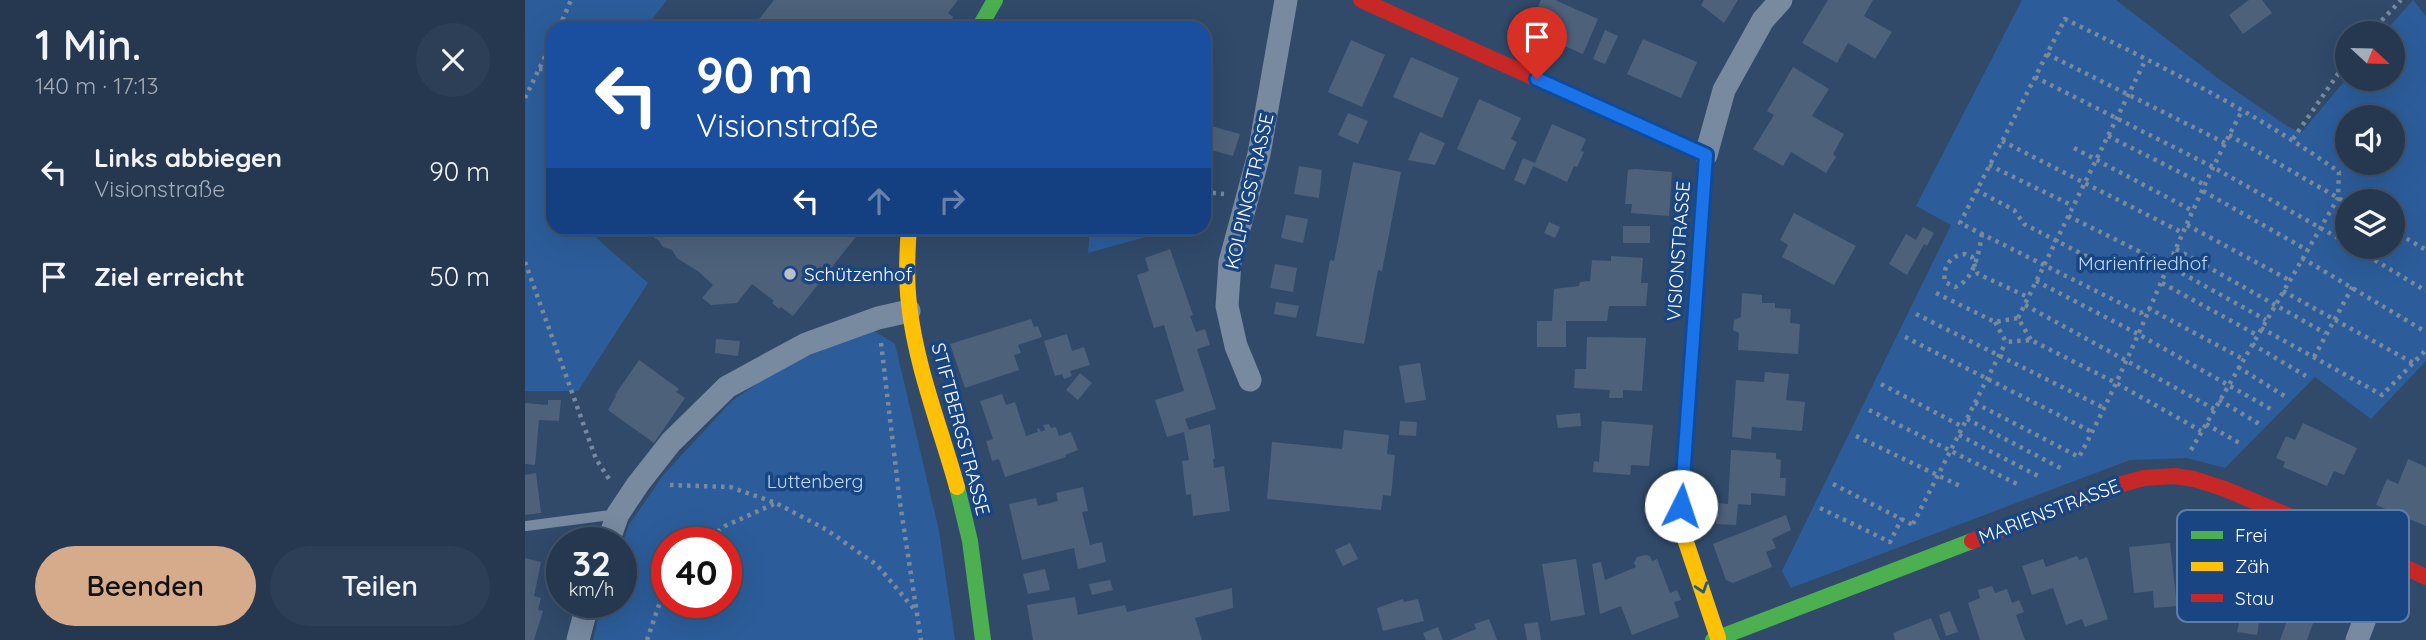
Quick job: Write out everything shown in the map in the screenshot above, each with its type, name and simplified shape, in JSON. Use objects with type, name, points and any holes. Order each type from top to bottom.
[{"type":"street","points":[[983,21],[995,0]]},
{"type":"street","name":"KOLPINGSTRASSE","points":[[1250,380],[1236,346],[1227,306],[1230,262],[1259,154],[1286,0]]},
{"type":"street","points":[[1361,0],[1706,155],[1724,90],[1763,20],[1781,0]]},
{"type":"street","name":"VISIONSTRASSE","points":[[1706,155],[1681,506],[1685,539],[1715,639]]},
{"type":"street","name":"STIFTBERGSTRASSE","points":[[909,235],[909,311],[915,343],[963,509],[977,584],[983,640]]},
{"type":"street","points":[[614,527],[621,508],[671,442],[727,387],[806,344],[878,318],[909,311]]},
{"type":"street","name":"MARIENSTRASSE","points":[[1715,639],[2133,479],[2184,477],[2214,486],[2272,510]]},
{"type":"street","name":"MARIENSTRASSE","points":[[2409,568],[2426,577]]},
{"type":"street","name":"MARIENSTRASSE","points":[[2409,574],[2426,587]]},
{"type":"street","points":[[578,640],[584,618]]},
{"type":"street","points":[[2357,640],[2364,622]]},
{"type":"lane","points":[[526,526],[621,508]]},
{"type":"path","points":[[562,21],[571,0]]},
{"type":"path","points":[[2381,21],[2401,0]]},
{"type":"path","points":[[2150,309],[2140,313],[1960,223],[2065,19],[2146,59],[2293,139],[2339,172],[2338,189]]},
{"type":"path","points":[[525,98],[546,54]]},
{"type":"path","points":[[2047,54],[2225,143]]},
{"type":"path","points":[[2018,318],[2146,59]]},
{"type":"path","points":[[539,69],[546,70]]},
{"type":"path","points":[[2035,77],[2213,167],[2335,236]]},
{"type":"path","points":[[2293,139],[2335,78]]},
{"type":"path","points":[[1975,403],[2079,457],[2116,383],[2213,167],[2242,111]]},
{"type":"path","points":[[2229,135],[2335,196]]},
{"type":"path","points":[[2108,136],[2205,184]]},
{"type":"path","points":[[2002,141],[2183,233]]},
{"type":"path","points":[[2074,148],[2193,211]]},
{"type":"path","points":[[1989,165],[2073,206]]},
{"type":"path","points":[[1976,190],[2014,210],[2024,223],[2111,269]]},
{"type":"path","points":[[2203,191],[2307,250]]},
{"type":"path","points":[[2006,342],[2031,340],[2201,430],[2335,203]]},
{"type":"path","points":[[2068,216],[2169,266],[2266,320]]},
{"type":"path","points":[[2187,225],[2289,280]]},
{"type":"path","points":[[1982,234],[1974,263],[1970,276],[1961,286],[1951,286],[1945,282],[1945,267],[1952,258],[1965,254],[1972,257],[1974,263],[1978,274],[2028,297]]},
{"type":"path","points":[[2405,238],[2426,250]]},
{"type":"path","points":[[2176,248],[2325,333]]},
{"type":"path","points":[[2302,258],[2426,332]]},
{"type":"path","points":[[2373,259],[2426,291]]},
{"type":"path","points":[[525,262],[596,459],[621,508]]},
{"type":"path","points":[[2036,281],[2138,334],[2274,411]]},
{"type":"path","points":[[2162,283],[2257,335]]},
{"type":"path","points":[[2314,357],[2353,286]]},
{"type":"path","points":[[2283,290],[2413,363]]},
{"type":"path","points":[[1936,293],[1995,322],[2006,342]]},
{"type":"path","points":[[2025,305],[2214,409]]},
{"type":"path","points":[[2150,309],[2243,359]]},
{"type":"path","points":[[1916,314],[2104,408]]},
{"type":"path","points":[[878,318],[921,640]]},
{"type":"path","points":[[1995,322],[2018,318]]},
{"type":"path","points":[[2018,318],[2031,340]]},
{"type":"path","points":[[2261,328],[2382,395],[2426,350]]},
{"type":"path","points":[[1905,337],[2092,432]]},
{"type":"path","points":[[1833,484],[1913,524],[2006,342]]},
{"type":"path","points":[[2252,344],[2306,376]]},
{"type":"path","points":[[2238,367],[2286,397]]},
{"type":"path","points":[[1881,384],[1963,427]]},
{"type":"path","points":[[2219,400],[2261,425]]},
{"type":"path","points":[[1869,410],[2019,485]]},
{"type":"path","points":[[1967,419],[2064,470]]},
{"type":"path","points":[[2206,424],[2241,444]]},
{"type":"path","points":[[1856,436],[1961,486]]},
{"type":"path","points":[[1959,436],[2042,478]]},
{"type":"path","points":[[638,484],[730,487],[776,503],[827,530],[877,565],[915,610]]},
{"type":"path","points":[[724,527],[776,503]]},
{"type":"path","points":[[1820,508],[1890,542],[1902,518]]},
{"type":"path","points":[[647,640],[655,618]]},
{"type":"green space","points":[[525,0],[667,0],[650,21],[546,21],[546,235],[594,235],[648,283],[578,391],[525,391]]},
{"type":"green space","name":"Marienfriedhof","points":[[2022,0],[2116,0],[2220,80],[2301,133],[2336,91],[2405,91],[2405,21],[2395,21],[2413,0],[2426,16],[2426,361],[2371,419],[2315,377],[2225,468],[2187,458],[2130,460],[1791,588],[1782,571],[1951,225],[1916,206]]},
{"type":"green space","points":[[1089,235],[1153,235],[1088,253]]},
{"type":"green space","name":"Luttenberg","points":[[873,330],[895,344],[939,531],[955,640],[593,640],[598,618],[637,618],[637,527],[628,527],[629,525],[664,474],[732,401],[783,366]]},
{"type":"building","points":[[774,0],[958,0],[948,13],[953,17],[951,21],[758,21]]},
{"type":"building","points":[[1541,0],[1555,0],[1598,19],[1583,54],[1528,30]]},
{"type":"building","points":[[1704,0],[1738,0],[1724,23],[1701,5]]},
{"type":"building","points":[[1828,0],[1873,0],[1864,16],[1892,32],[1875,59],[1848,43],[1837,63],[1802,43]]},
{"type":"building","points":[[2249,0],[2262,0],[2272,13],[2243,34],[2229,15]]},
{"type":"building","points":[[1605,30],[1618,36],[1605,64],[1593,59]]},
{"type":"building","points":[[1643,39],[1697,62],[1681,98],[1627,74]]},
{"type":"building","points":[[1351,40],[1385,55],[1362,107],[1328,92]]},
{"type":"building","points":[[1411,57],[1459,78],[1442,118],[1393,97]]},
{"type":"building","points":[[1793,67],[1829,89],[1812,116],[1844,134],[1833,154],[1836,157],[1826,173],[1791,152],[1783,166],[1753,149],[1774,115],[1767,111]]},
{"type":"building","points":[[1479,99],[1521,118],[1511,139],[1517,142],[1504,170],[1457,149]]},
{"type":"building","points":[[1348,113],[1368,121],[1358,144],[1338,135]]},
{"type":"building","points":[[1552,124],[1586,139],[1581,151],[1584,152],[1567,182],[1533,166],[1525,185],[1514,180],[1523,158],[1535,163]]},
{"type":"building","points":[[1211,126],[1240,134],[1233,156],[1211,150]]},
{"type":"building","points":[[1420,132],[1445,143],[1435,165],[1408,160]]},
{"type":"building","points":[[1353,162],[1401,172],[1382,271],[1378,270],[1364,344],[1316,336],[1330,260],[1334,261]]},
{"type":"building","points":[[1299,166],[1322,170],[1319,198],[1294,194]]},
{"type":"building","points":[[1628,170],[1672,172],[1669,216],[1631,213],[1632,204],[1625,204]]},
{"type":"building","points":[[1794,213],[1856,246],[1834,285],[1782,257],[1788,245],[1780,240]]},
{"type":"building","points":[[1286,215],[1308,219],[1303,243],[1281,238]]},
{"type":"building","points":[[1549,222],[1560,227],[1555,238],[1544,233]]},
{"type":"building","points":[[1623,226],[1650,226],[1650,243],[1623,243]]},
{"type":"building","points":[[1923,227],[1934,233],[1927,246],[1924,244],[1907,275],[1889,264],[1906,234],[1916,240]]},
{"type":"building","name":"Schützenhof","points":[[650,235],[857,235],[793,316],[781,307],[779,309],[772,303],[774,301],[752,284],[737,303],[711,305],[702,298],[713,285],[677,258],[672,250],[663,247]]},
{"type":"building","points":[[1170,249],[1193,315],[1190,316],[1196,332],[1205,329],[1210,345],[1197,349],[1216,409],[1185,419],[1189,430],[1210,424],[1214,468],[1224,466],[1230,511],[1193,516],[1191,494],[1186,495],[1182,461],[1189,460],[1184,432],[1167,437],[1155,400],[1184,391],[1164,325],[1154,328],[1137,275],[1149,271],[1145,258]]},
{"type":"building","points":[[1611,256],[1643,258],[1641,283],[1648,283],[1646,306],[1609,306],[1607,321],[1566,321],[1566,347],[1537,347],[1537,321],[1552,321],[1554,289],[1579,286],[1580,282],[1590,281],[1592,260],[1611,261]]},
{"type":"building","points":[[1275,264],[1297,268],[1293,292],[1270,288]]},
{"type":"building","points":[[1742,293],[1762,295],[1762,303],[1775,303],[1775,308],[1791,309],[1790,323],[1800,324],[1798,354],[1738,350],[1739,333],[1733,330],[1734,320],[1741,317]]},
{"type":"building","points":[[1276,302],[1299,306],[1296,318],[1274,314]]},
{"type":"building","points":[[1031,319],[1034,327],[1038,326],[1042,337],[1018,345],[1021,353],[1014,355],[1019,370],[965,388],[950,344]]},
{"type":"building","points":[[1067,334],[1072,351],[1084,347],[1090,365],[1070,371],[1072,376],[1064,379],[1062,374],[1055,376],[1044,341]]},
{"type":"building","points":[[1587,337],[1646,338],[1642,391],[1623,390],[1623,398],[1609,398],[1610,390],[1574,388],[1575,369],[1586,369]]},
{"type":"building","points":[[716,339],[740,341],[738,356],[715,353]]},
{"type":"building","points":[[639,360],[679,389],[676,392],[685,398],[654,443],[608,410]]},
{"type":"building","points":[[1420,363],[1426,400],[1405,403],[1399,366]]},
{"type":"building","points":[[1765,372],[1789,374],[1786,400],[1805,402],[1802,431],[1752,427],[1751,439],[1732,437],[1736,380],[1764,382]]},
{"type":"building","points":[[1080,373],[1092,383],[1078,400],[1066,390]]},
{"type":"building","points":[[1002,394],[1006,405],[1015,402],[1026,436],[1038,432],[1039,428],[1041,432],[1045,430],[1043,425],[1049,424],[1051,428],[1056,427],[1059,436],[1071,432],[1078,450],[1065,455],[1066,457],[1005,477],[999,459],[992,461],[986,441],[993,439],[980,401]]},
{"type":"building","points":[[548,400],[561,400],[559,421],[539,420],[535,465],[525,464],[525,403],[548,405]]},
{"type":"building","points":[[1580,413],[1581,426],[1558,428],[1556,415]]},
{"type":"building","points":[[1400,421],[1417,422],[1416,436],[1399,435]]},
{"type":"building","points":[[1602,421],[1653,425],[1649,466],[1631,465],[1630,475],[1593,472],[1594,461],[1599,462]]},
{"type":"building","points":[[2303,423],[2357,448],[2344,475],[2334,471],[2327,486],[2283,467],[2285,462],[2276,458],[2286,436],[2295,440]]},
{"type":"building","points":[[1344,430],[1389,435],[1387,454],[1395,455],[1391,496],[1383,495],[1381,510],[1267,499],[1272,442],[1342,449]]},
{"type":"building","points":[[1731,450],[1776,453],[1776,459],[1781,460],[1780,478],[1786,478],[1785,496],[1751,493],[1751,505],[1738,504],[1736,525],[1716,524],[1717,503],[1728,504]]},
{"type":"building","points":[[2408,459],[2426,467],[2426,526],[2409,519],[2409,510],[2388,510],[2376,505],[2387,479],[2398,484]]},
{"type":"building","points":[[536,473],[541,513],[525,515],[525,475]]},
{"type":"building","points":[[1083,487],[1088,511],[1082,512],[1090,545],[1102,542],[1106,562],[1078,569],[1074,548],[1022,560],[1009,504],[1036,498],[1038,506],[1058,501],[1056,493]]},
{"type":"building","points":[[1786,515],[1791,530],[1772,539],[1776,548],[1766,552],[1772,567],[1733,583],[1726,580],[1713,544]]},
{"type":"building","points":[[1350,543],[1358,559],[1343,566],[1335,550]]},
{"type":"building","points":[[2170,543],[2177,606],[2154,608],[2153,591],[2134,593],[2129,547]]},
{"type":"building","points":[[1650,556],[1652,561],[1657,559],[1670,593],[1677,590],[1681,600],[1674,602],[1679,617],[1632,635],[1621,606],[1600,614],[1592,564],[1601,562],[1605,580],[1636,567],[1634,563],[1637,557]]},
{"type":"building","points":[[2077,556],[2079,560],[2087,557],[2108,619],[2085,627],[2082,619],[2066,625],[2053,588],[2032,595],[2022,566],[2043,559],[2046,567]]},
{"type":"building","points":[[525,558],[541,562],[534,596],[541,598],[538,610],[543,611],[534,640],[525,640]]},
{"type":"building","points":[[1576,559],[1585,615],[1551,621],[1542,564]]},
{"type":"building","points":[[1045,569],[1050,590],[1028,594],[1023,574]]},
{"type":"building","points":[[1110,580],[1113,590],[1092,595],[1089,584]]},
{"type":"building","points":[[1992,586],[1995,593],[2007,589],[2012,603],[2019,600],[2024,612],[2016,615],[2025,640],[1980,640],[1968,603],[1980,598],[1978,590]]},
{"type":"building","points":[[1232,588],[1233,608],[1195,618],[1202,640],[1033,640],[1027,605],[1075,597],[1078,615],[1125,605],[1127,612]]},
{"type":"building","points":[[1403,599],[1404,602],[1418,599],[1424,621],[1383,631],[1377,608]]},
{"type":"building","points":[[1950,611],[1958,632],[1946,636],[1939,615]]},
{"type":"building","points":[[1931,618],[1940,640],[1895,640],[1893,633]]},
{"type":"building","points":[[1489,619],[1497,640],[1450,640],[1476,629],[1474,624]]},
{"type":"building","points":[[1538,622],[1541,640],[1527,640],[1524,624]]},
{"type":"building","points":[[2235,622],[2259,622],[2257,635],[2237,632],[2239,623]]},
{"type":"building","points":[[2287,622],[2313,622],[2307,640],[2280,640]]},
{"type":"building","points":[[1438,627],[1443,640],[1426,640],[1423,633]]},
{"type":"traffic: fast","points":[[983,21],[995,0]]},
{"type":"traffic: fast","points":[[1682,144],[1706,155],[1688,402]]},
{"type":"traffic: fast","points":[[957,487],[970,541],[983,640]]},
{"type":"traffic: fast","points":[[1713,640],[1972,541]]},
{"type":"traffic: slow","points":[[908,235],[907,285],[912,327],[923,374],[957,487]]},
{"type":"traffic: slow","points":[[1688,402],[1681,507],[1685,539],[1718,638]]},
{"type":"traffic: jam","points":[[1361,0],[1682,144]]},
{"type":"traffic: jam","points":[[1972,541],[2115,486],[2144,478],[2174,476],[2194,479],[2275,510]]},
{"type":"traffic: jam","points":[[2409,569],[2426,577]]},
{"type":"place","name":"Schützenhof","points":[[790,274]]},
{"type":"route","points":[[1537,79],[1706,155],[1681,506]]}]
